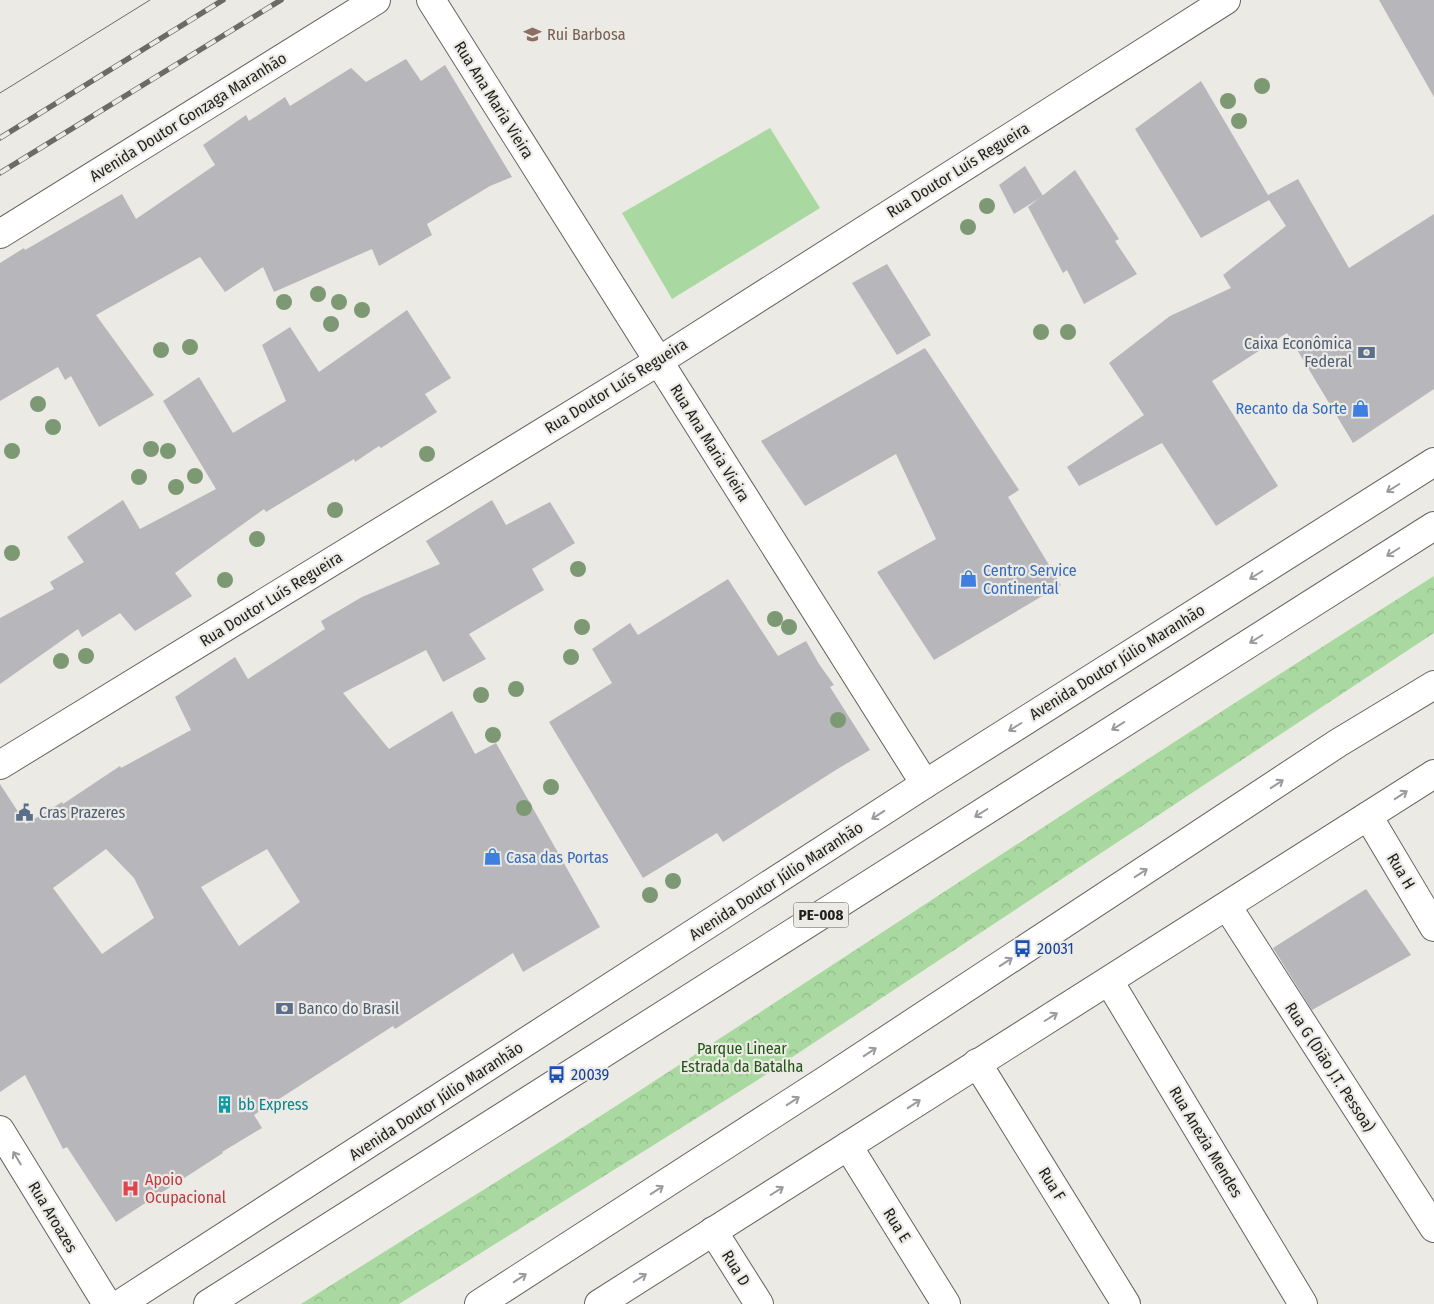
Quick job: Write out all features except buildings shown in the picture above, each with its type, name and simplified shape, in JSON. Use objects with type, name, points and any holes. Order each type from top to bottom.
[{"type":"main road","name":"Avenida Doutor Gonzaga Maranhão","points":[[0,234],[376,0]]},
{"type":"main road","name":"Rua Ana Maria Vieira","points":[[431,0],[925,784]]},
{"type":"main road","name":"Rua Doutor Luís Regueira","points":[[0,765],[658,360],[1226,0]]},
{"type":"main road","name":"Avenida Doutor Júlio Maranhão","points":[[120,1304],[925,784],[1434,462]]},
{"type":"main road","name":"PE-008","points":[[208,1304],[1434,526]]},
{"type":"main road","points":[[479,1304],[838,1073],[1338,743],[1434,685]]},
{"type":"main road","points":[[599,1304],[1434,774]]},
{"type":"main road","name":"Rua H","points":[[1368,816],[1434,926]]},
{"type":"main road","name":"Rua G (Dião J.T. Pessoa)","points":[[1226,906],[1434,1228]]},
{"type":"main road","name":"Rua Anezia Mendes","points":[[1109,981],[1303,1304]]},
{"type":"main road","name":"Rua F","points":[[978,1063],[1126,1304]]},
{"type":"main road","name":"Rua Aroazes","points":[[0,1130],[106,1304]]},
{"type":"main road","name":"Rua E","points":[[848,1146],[946,1304]]},
{"type":"main road","name":"Rua D","points":[[713,1232],[759,1304]]},
{"type":"green space","points":[[770,128],[820,208],[672,299],[622,213]]},
{"type":"green space","name":"Parque Linear Estrada da Batalha","points":[[1434,576],[1434,633],[753,1083],[399,1304],[301,1304],[616,1106],[1126,773]]},
{"type":"tram line","points":[[0,93],[150,0]]},
{"type":"railway","points":[[0,138],[223,0]]},
{"type":"railway","points":[[0,173],[281,0]]},
{"type":"place","name":"Rui Barbosa","points":[[533,34]]},
{"type":"place","name":"Caixa Econômica Federal","points":[[1366,352]]},
{"type":"place","name":"Recanto da Sorte","points":[[1361,408]]},
{"type":"place","name":"Centro Service Continental","points":[[969,579]]},
{"type":"place","name":"Cras Prazeres","points":[[25,812]]},
{"type":"place","name":"Casa das Portas","points":[[492,857]]},
{"type":"place","name":"20031","points":[[1023,948]]},
{"type":"place","name":"Banco do Brasil","points":[[284,1008]]},
{"type":"place","name":"20039","points":[[557,1074]]},
{"type":"place","name":"bb Express","points":[[224,1104]]},
{"type":"place","name":"Apoio Ocupacional","points":[[131,1188]]}]
